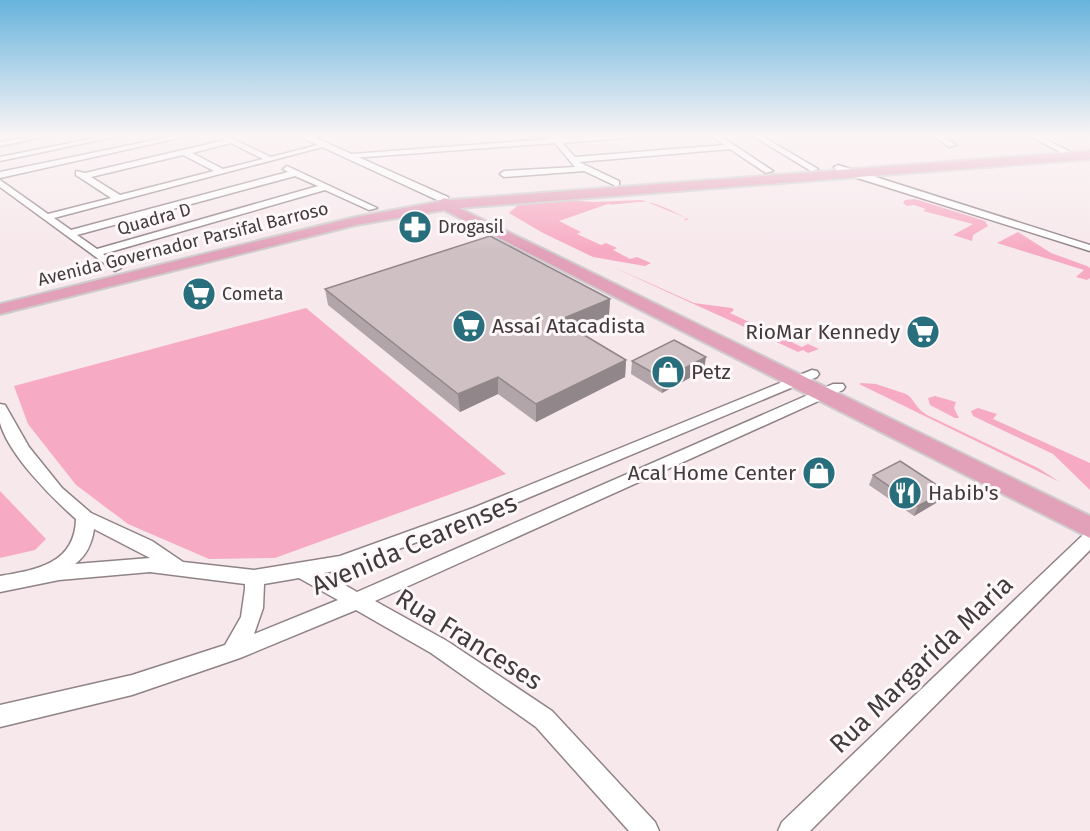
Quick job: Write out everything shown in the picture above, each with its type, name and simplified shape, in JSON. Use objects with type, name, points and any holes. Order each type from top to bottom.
[{"type":"main road","points":[[389,174],[520,233],[816,384],[1090,528]]},
{"type":"main road","points":[[449,202],[504,200],[751,174]]},
{"type":"main road","points":[[449,202],[616,183],[833,174]]},
{"type":"main road","points":[[504,200],[493,203],[485,209],[520,233]]},
{"type":"main road","points":[[449,202],[454,211],[1090,512]]},
{"type":"main road","name":"Avenida Governador Parsifal Barroso","points":[[0,296],[372,208],[449,202]]},
{"type":"main road","name":"Avenida Governador Parsifal Barroso","points":[[0,309],[356,221],[449,202]]},
{"type":"street","points":[[1,182],[26,174]]},
{"type":"street","points":[[80,174],[119,199]]},
{"type":"street","points":[[83,176],[92,174]]},
{"type":"street","points":[[46,218],[210,174]]},
{"type":"street","points":[[69,234],[292,174]]},
{"type":"street","points":[[297,174],[372,208]]},
{"type":"street","points":[[595,174],[616,183]]},
{"type":"street","points":[[853,174],[1090,248]]},
{"type":"street","points":[[1,182],[115,268]]},
{"type":"street","name":"Quadra D","points":[[96,254],[325,187]]},
{"type":"street","name":"Avenida Cearenses","points":[[0,584],[150,564],[254,578],[342,563],[816,384]]},
{"type":"street","name":"Avenida Cearenses","points":[[0,716],[132,685],[232,652],[356,601],[816,384]]},
{"type":"street","points":[[0,408],[22,449],[56,492],[85,517],[145,546],[180,567]]},
{"type":"street","points":[[33,578],[67,561],[79,549],[84,541],[85,517]]},
{"type":"street","name":"Rua Margarida Maria","points":[[791,831],[1090,539]]},
{"type":"street","name":"Rua Franceses","points":[[302,570],[439,647],[544,719],[646,831]]},
{"type":"street","points":[[232,652],[252,619],[256,596],[254,578]]},
{"type":"shaded area","points":[[915,199],[985,221],[988,226],[973,235],[972,241],[953,235],[973,224],[923,211],[926,209],[914,205],[907,206],[903,203],[905,200]]},
{"type":"shaded area","points":[[567,200],[594,202],[642,200],[648,202],[608,204],[559,221],[581,232],[577,234],[601,245],[606,243],[617,248],[613,250],[630,259],[637,257],[651,263],[645,266],[593,257],[543,233],[509,213],[518,205]]},
{"type":"shaded area","points":[[648,202],[662,206],[687,218]]},
{"type":"shaded area","points":[[1018,232],[1051,253],[1087,266],[1090,268],[1090,278],[1087,280],[1076,277],[1084,270],[997,243]]},
{"type":"shaded area","points":[[609,265],[694,303],[732,308],[734,310],[730,313],[802,347],[808,344],[819,349],[808,353],[803,350],[798,352]]},
{"type":"shaded area","points":[[306,308],[506,474],[275,558],[209,559],[128,524],[76,485],[28,424],[14,386]]},
{"type":"shaded area","points":[[859,384],[876,384],[906,394],[927,415],[1038,468],[1060,482]]},
{"type":"shaded area","points":[[935,396],[956,402],[954,408],[959,418],[930,405],[928,398]]},
{"type":"shaded area","points":[[978,408],[997,414],[993,419],[1090,463],[1090,490],[1053,454],[973,416],[971,411]]},
{"type":"shaded area","points":[[0,491],[46,539],[35,550],[0,558]]},
{"type":"building","name":"Assaí Atacadista","points":[[490,236],[610,299],[559,320],[626,360],[536,404],[498,377],[458,394],[325,289]]},
{"type":"building","points":[[674,340],[706,357],[664,379],[632,361]]},
{"type":"building","points":[[900,461],[946,491],[918,506],[873,475]]},
{"type":"place","name":"Drogasil","points":[[415,227]]},
{"type":"place","name":"Cometa","points":[[199,294]]},
{"type":"place","name":"Assaí Atacadista","points":[[469,326]]},
{"type":"place","name":"RioMar Kennedy","points":[[923,332]]},
{"type":"place","name":"Petz","points":[[668,372]]},
{"type":"place","name":"Acal Home Center","points":[[819,473]]},
{"type":"place","name":"Habib's","points":[[905,493]]}]
